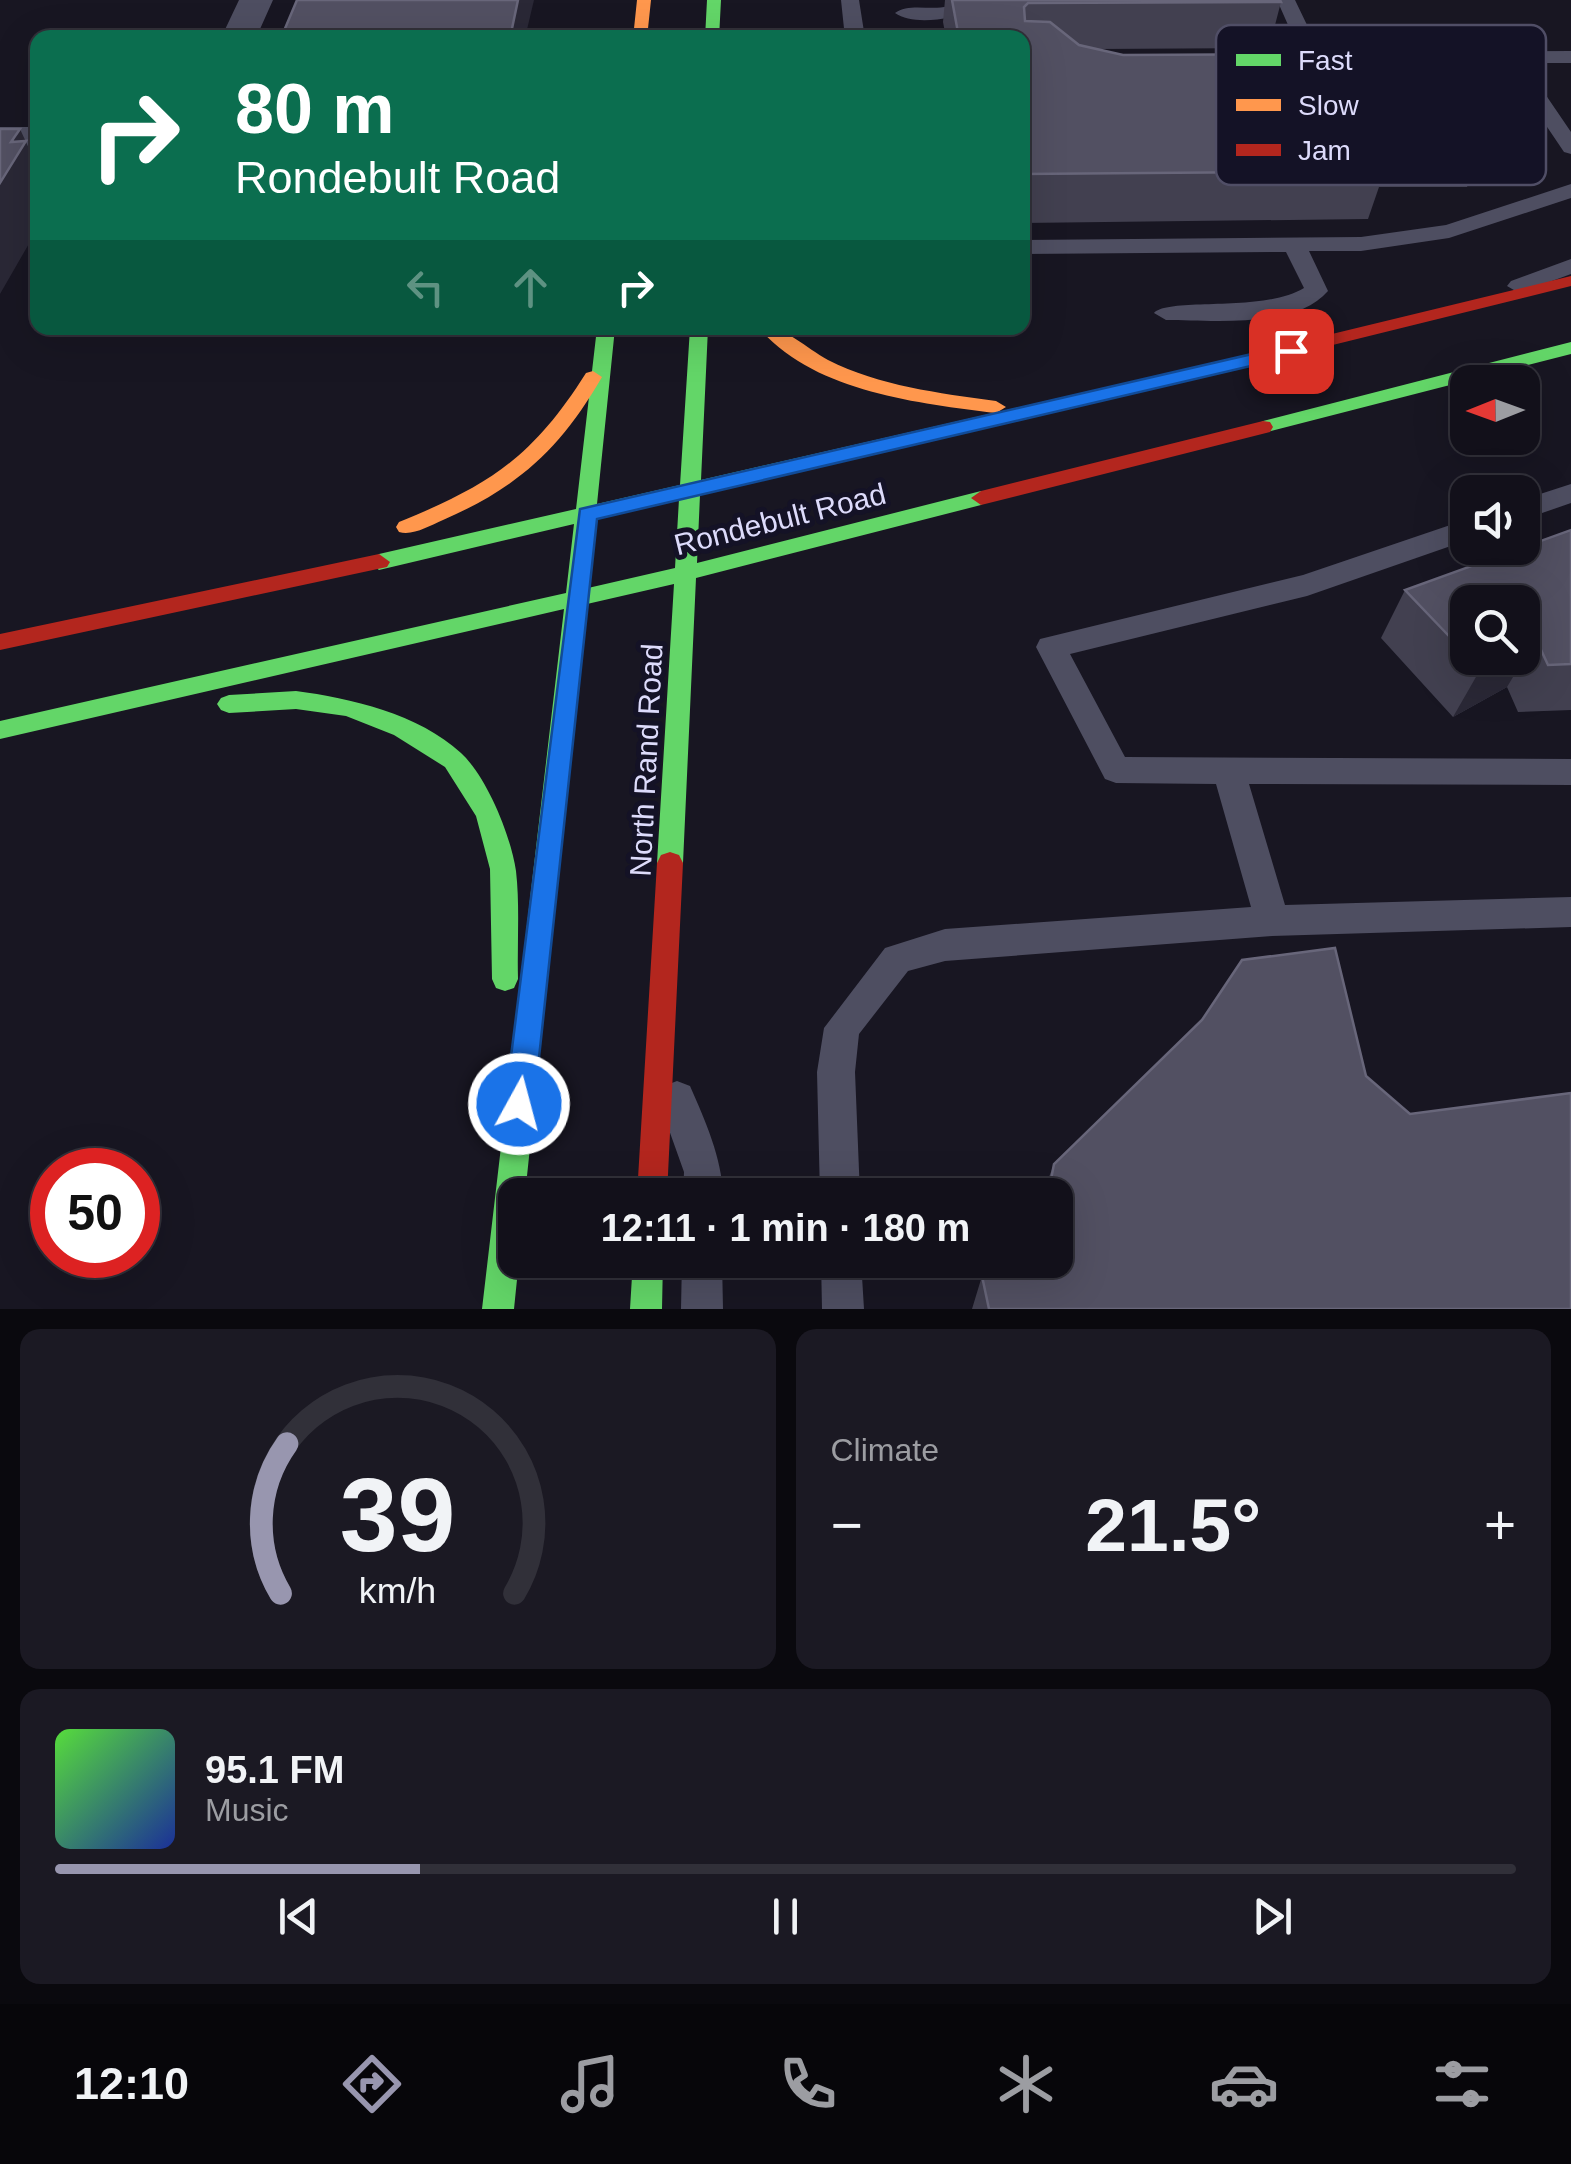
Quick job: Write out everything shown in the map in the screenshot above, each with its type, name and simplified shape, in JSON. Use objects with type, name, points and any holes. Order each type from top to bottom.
[{"type":"main road","points":[[641,30],[644,0]]},
{"type":"main road","points":[[712,30],[714,0]]},
{"type":"main road","name":"Rondebult Road","points":[[0,642],[226,597],[1037,412],[1571,281]]},
{"type":"main road","points":[[510,1178],[579,596],[605,335]]},
{"type":"main road","name":"North Rand Road","points":[[653,1178],[699,335]]},
{"type":"main road","points":[[775,335],[784,344],[868,384],[926,399],[1037,412]]},
{"type":"main road","name":"Rondebult Road","points":[[0,730],[687,574],[1571,348]]},
{"type":"main road","points":[[226,597],[480,498],[537,459],[566,429],[602,360]]},
{"type":"main road","points":[[74,716],[296,700],[348,708],[402,728],[453,760],[488,813],[504,868],[510,1178]]},
{"type":"main road","points":[[498,1309],[501,1278]]},
{"type":"main road","points":[[646,1309],[647,1278]]},
{"type":"street","points":[[242,30],[256,0]]},
{"type":"street","points":[[0,139],[30,138]]},
{"type":"lane","points":[[850,0],[855,30]]},
{"type":"lane","points":[[904,13],[950,13],[966,7],[968,0]]},
{"type":"lane","points":[[1286,0],[1298,25]]},
{"type":"lane","points":[[1546,111],[1571,148]]},
{"type":"lane","points":[[1030,247],[1361,244],[1449,231],[1571,190]]},
{"type":"lane","points":[[1166,313],[1260,309],[1307,298],[1316,292],[1314,280],[1294,245]]},
{"type":"lane","points":[[1436,316],[1571,266]]},
{"type":"lane","points":[[1540,504],[1571,493]]},
{"type":"lane","points":[[1450,535],[1306,585],[1051,647],[1116,770],[1571,772]]},
{"type":"lane","points":[[1230,771],[1272,921]]},
{"type":"lane","points":[[839,1178],[836,1072],[842,1028],[897,959],[945,944],[1272,921],[1571,912]]},
{"type":"lane","points":[[660,1049],[703,1178]]},
{"type":"lane","points":[[702,1278],[702,1309]]},
{"type":"lane","points":[[842,1278],[843,1309]]},
{"type":"building","points":[[297,0],[518,0],[512,30],[284,30]]},
{"type":"building","points":[[952,0],[1281,2],[1028,3],[1024,7],[1025,21],[1050,22],[1079,45],[1123,55],[1216,54],[1216,172],[1030,174],[1030,30],[958,30]]},
{"type":"building","points":[[0,129],[20,129],[11,142],[26,141],[0,183]]},
{"type":"building","points":[[1571,530],[1571,664],[1548,665],[1540,648],[1540,585],[1450,585],[1450,637],[1405,590],[1474,565],[1540,565],[1540,541]]},
{"type":"building","points":[[1335,948],[1366,1076],[1410,1114],[1571,1093],[1571,1309],[989,1309],[982,1278],[1073,1278],[1073,1178],[1051,1178],[1054,1164],[1202,1020],[1242,960]]},
{"type":"traffic: fast","points":[[712,30],[714,0]]},
{"type":"traffic: fast","points":[[498,1309],[605,335]]},
{"type":"traffic: fast","points":[[670,863],[699,335]]},
{"type":"traffic: fast","points":[[1263,427],[1571,348]]},
{"type":"traffic: fast","points":[[379,562],[1212,369]]},
{"type":"traffic: fast","points":[[0,730],[687,573],[981,498]]},
{"type":"traffic: fast","points":[[229,704],[296,700],[348,707],[402,728],[453,760],[487,813],[503,869],[505,979]]},
{"type":"traffic: fast","points":[[646,1309],[647,1278]]},
{"type":"traffic: slow","points":[[641,30],[644,0]]},
{"type":"traffic: slow","points":[[777,335],[819,363],[875,385],[996,407]]},
{"type":"traffic: slow","points":[[406,527],[466,501],[516,471],[557,432],[593,377]]},
{"type":"traffic: jam","points":[[1212,369],[1571,281]]},
{"type":"traffic: jam","points":[[981,498],[1263,427]]},
{"type":"traffic: jam","points":[[0,642],[379,562]]},
{"type":"traffic: jam","points":[[653,1178],[670,863]]},
{"type":"route","points":[[519,1104],[587,514],[1291,351]]}]
